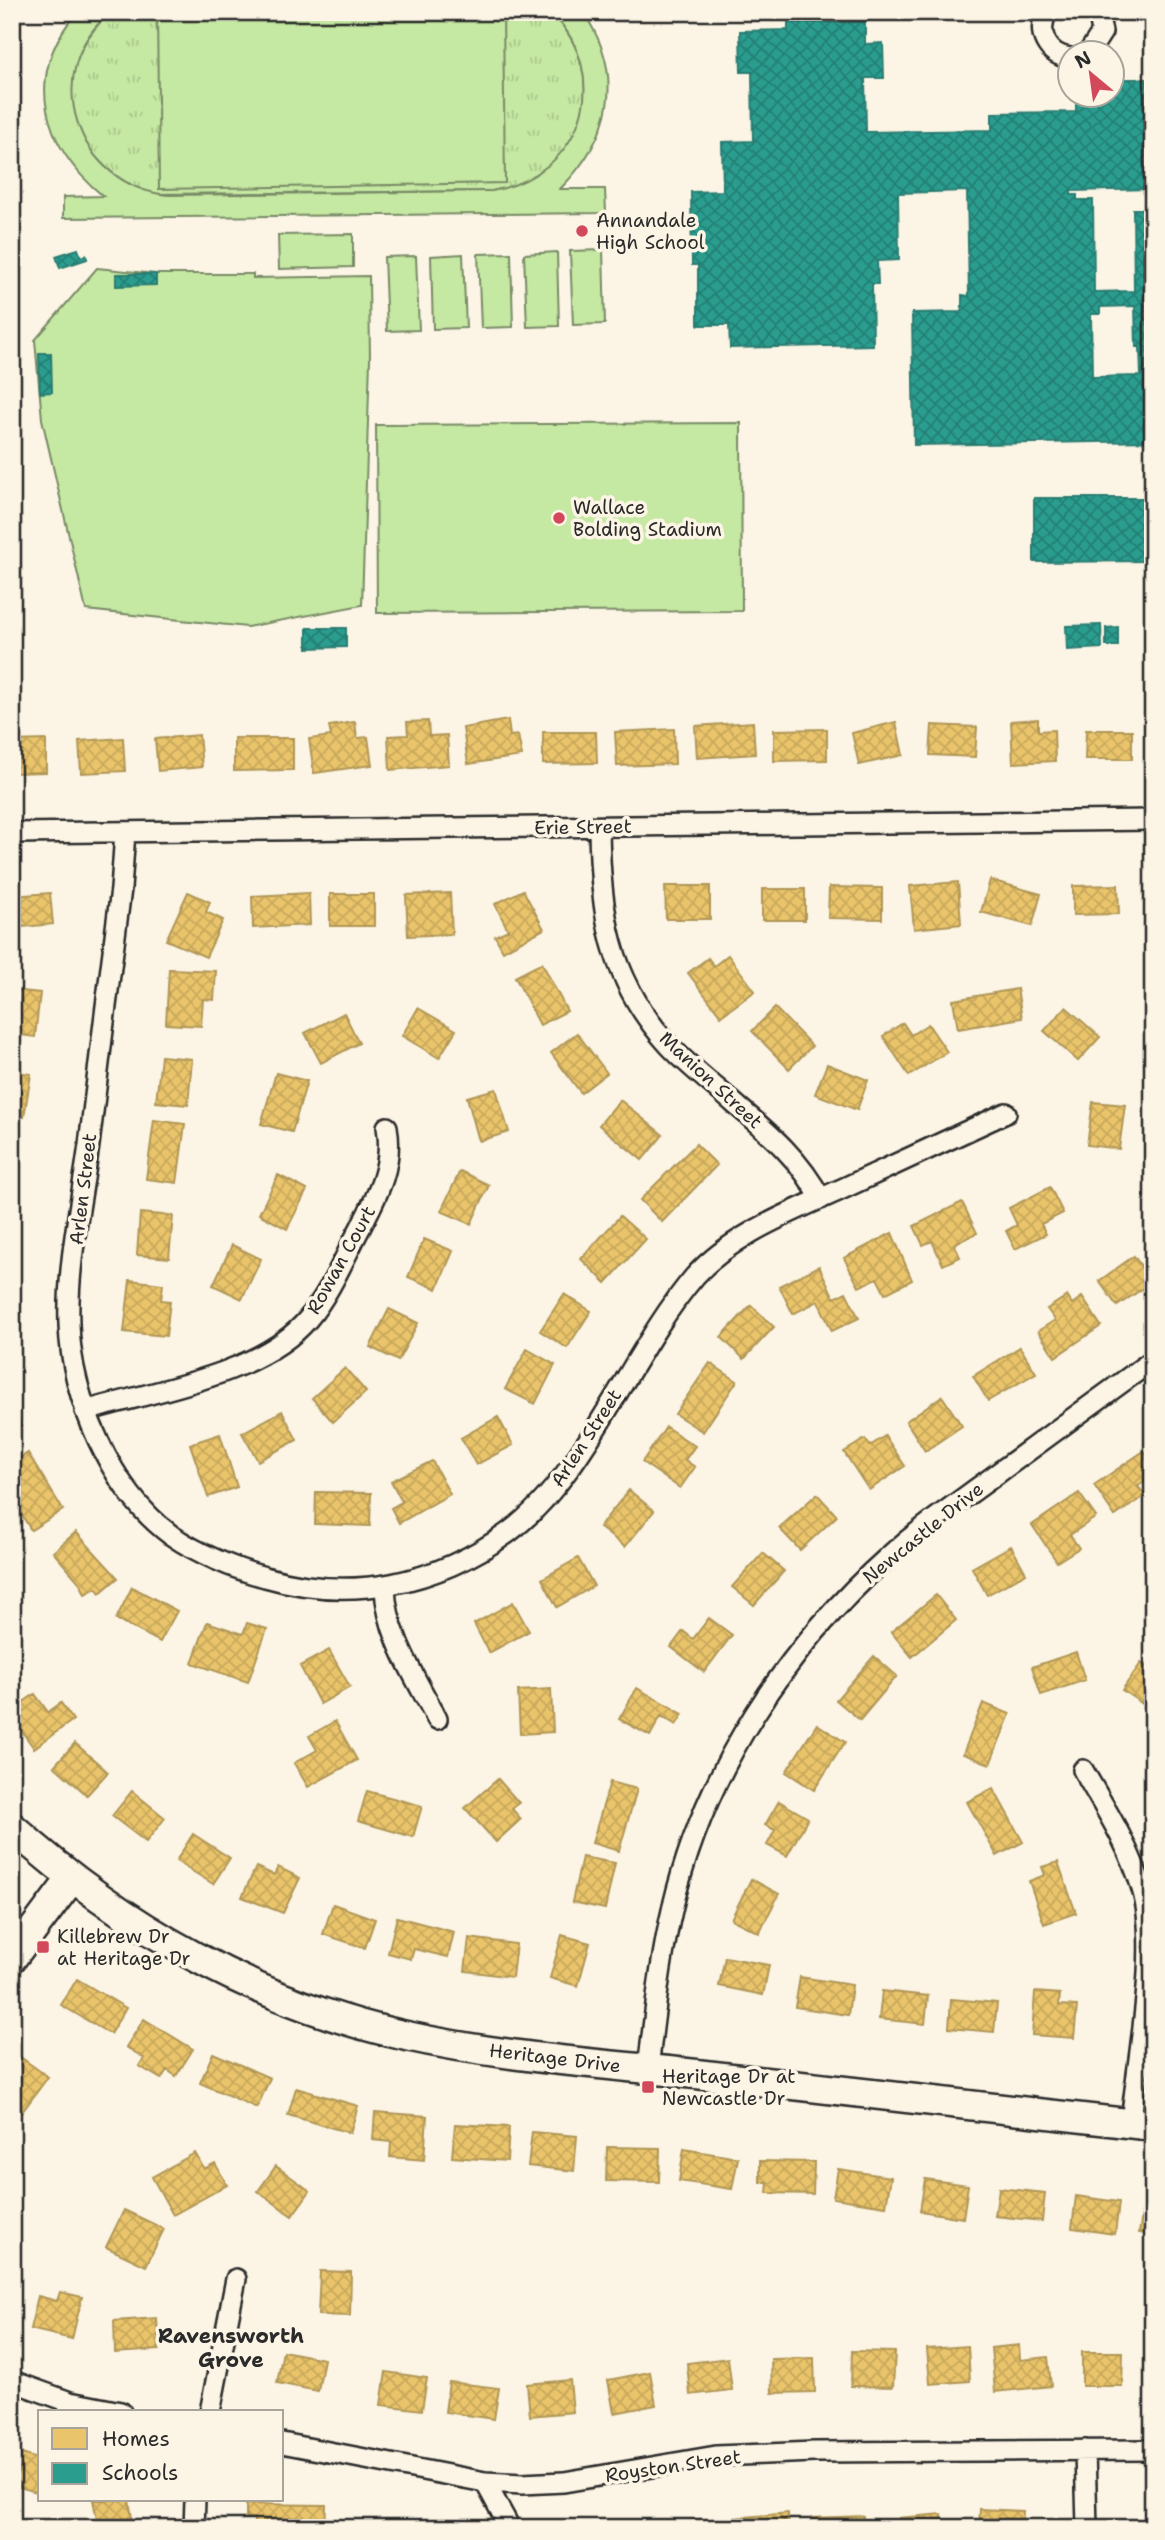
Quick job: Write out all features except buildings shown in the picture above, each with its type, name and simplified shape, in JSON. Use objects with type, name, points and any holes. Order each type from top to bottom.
[{"type":"street","points":[[1047,12],[1042,29],[1045,41],[1056,53]]},
{"type":"street","points":[[1098,12],[1102,32],[1098,38]]},
{"type":"street","name":"Erie Street","points":[[12,833],[1153,820]]},
{"type":"street","name":"Manion Street","points":[[598,827],[603,915],[612,951],[639,1006],[669,1046],[789,1151],[807,1173],[821,1199]]},
{"type":"street","name":"Arlen Street","points":[[125,832],[121,889],[69,1302],[75,1376],[85,1411],[100,1445],[131,1494],[150,1517],[185,1544],[249,1573],[286,1583],[354,1589],[385,1587],[412,1580],[478,1553],[526,1517],[561,1479],[664,1317],[699,1271],[737,1242],[821,1199],[1006,1113]]},
{"type":"street","name":"Rowan Court","points":[[85,1411],[239,1367],[289,1339],[308,1319],[327,1292],[382,1186],[388,1160],[387,1127]]},
{"type":"street","name":"Newcastle Drive","points":[[648,2068],[661,1962],[673,1904],[691,1847],[735,1748],[772,1688],[807,1640],[848,1595],[890,1555],[1151,1364]]},
{"type":"street","points":[[385,1587],[388,1617],[436,1719]]},
{"type":"street","points":[[1083,1770],[1132,1860],[1143,1891],[1148,1922],[1148,1963],[1142,2124]]},
{"type":"street","name":"Heritage Drive","points":[[12,1827],[72,1878],[126,1917],[183,1951],[239,1980],[303,2006],[366,2026],[454,2045],[1142,2124]]},
{"type":"street","points":[[12,1958],[72,1878]]},
{"type":"street","points":[[210,2410],[236,2279]]},
{"type":"street","points":[[12,2381],[70,2402],[111,2410]]},
{"type":"street","name":"Royston Street","points":[[284,2443],[485,2482],[564,2482],[716,2456],[814,2452],[1153,2450]]},
{"type":"street","points":[[1085,2450],[1087,2528]]},
{"type":"street","points":[[485,2482],[510,2528]]},
{"type":"street","points":[[194,2528],[195,2502]]},
{"type":"green space","points":[[77,12],[111,12],[88,36],[76,64],[73,94],[78,123],[90,149],[110,171],[136,187],[168,195],[492,191],[523,181],[548,166],[567,145],[579,120],[584,93],[582,66],[571,38],[551,12],[583,12],[597,36],[605,59],[609,83],[607,105],[591,149],[560,189],[605,189],[606,213],[63,218],[63,197],[103,196],[82,176],[66,155],[54,133],[47,110],[45,86],[49,61],[60,37]]},
{"type":"green space","points":[[111,12],[551,12],[571,38],[582,66],[585,94],[580,121],[567,145],[548,166],[523,181],[492,191],[154,194],[125,181],[102,163],[85,141],[74,116],[71,90],[76,63],[89,36]]},
{"type":"green space","points":[[157,12],[503,12],[505,183],[159,189]]},
{"type":"green space","points":[[353,234],[353,267],[279,269],[278,235]]},
{"type":"green space","points":[[603,250],[605,324],[573,325],[570,251]]},
{"type":"green space","points":[[557,252],[559,326],[527,327],[524,254]]},
{"type":"green space","points":[[511,253],[513,327],[481,328],[478,254]]},
{"type":"green space","points":[[463,254],[466,328],[433,329],[431,256]]},
{"type":"green space","points":[[416,256],[419,330],[387,331],[384,257]]},
{"type":"green space","points":[[97,268],[156,274],[253,274],[253,278],[369,276],[370,360],[362,605],[247,627],[86,610],[42,419],[35,340]]},
{"type":"green space","name":"Wallace Bolding Stadium","points":[[741,423],[742,611],[377,613],[376,425]]},
{"type":"place","name":"Annandale High School","points":[[582,231]]},
{"type":"place","name":"Wallace Bolding Stadium","points":[[559,518]]},
{"type":"place","name":"Killebrew Dr at Heritage Dr","points":[[43,1947]]},
{"type":"place","name":"Heritage Dr at Newcastle Dr","points":[[648,2087]]},
{"type":"district","name":"Ravensworth Grove","points":[[231,2348]]}]
